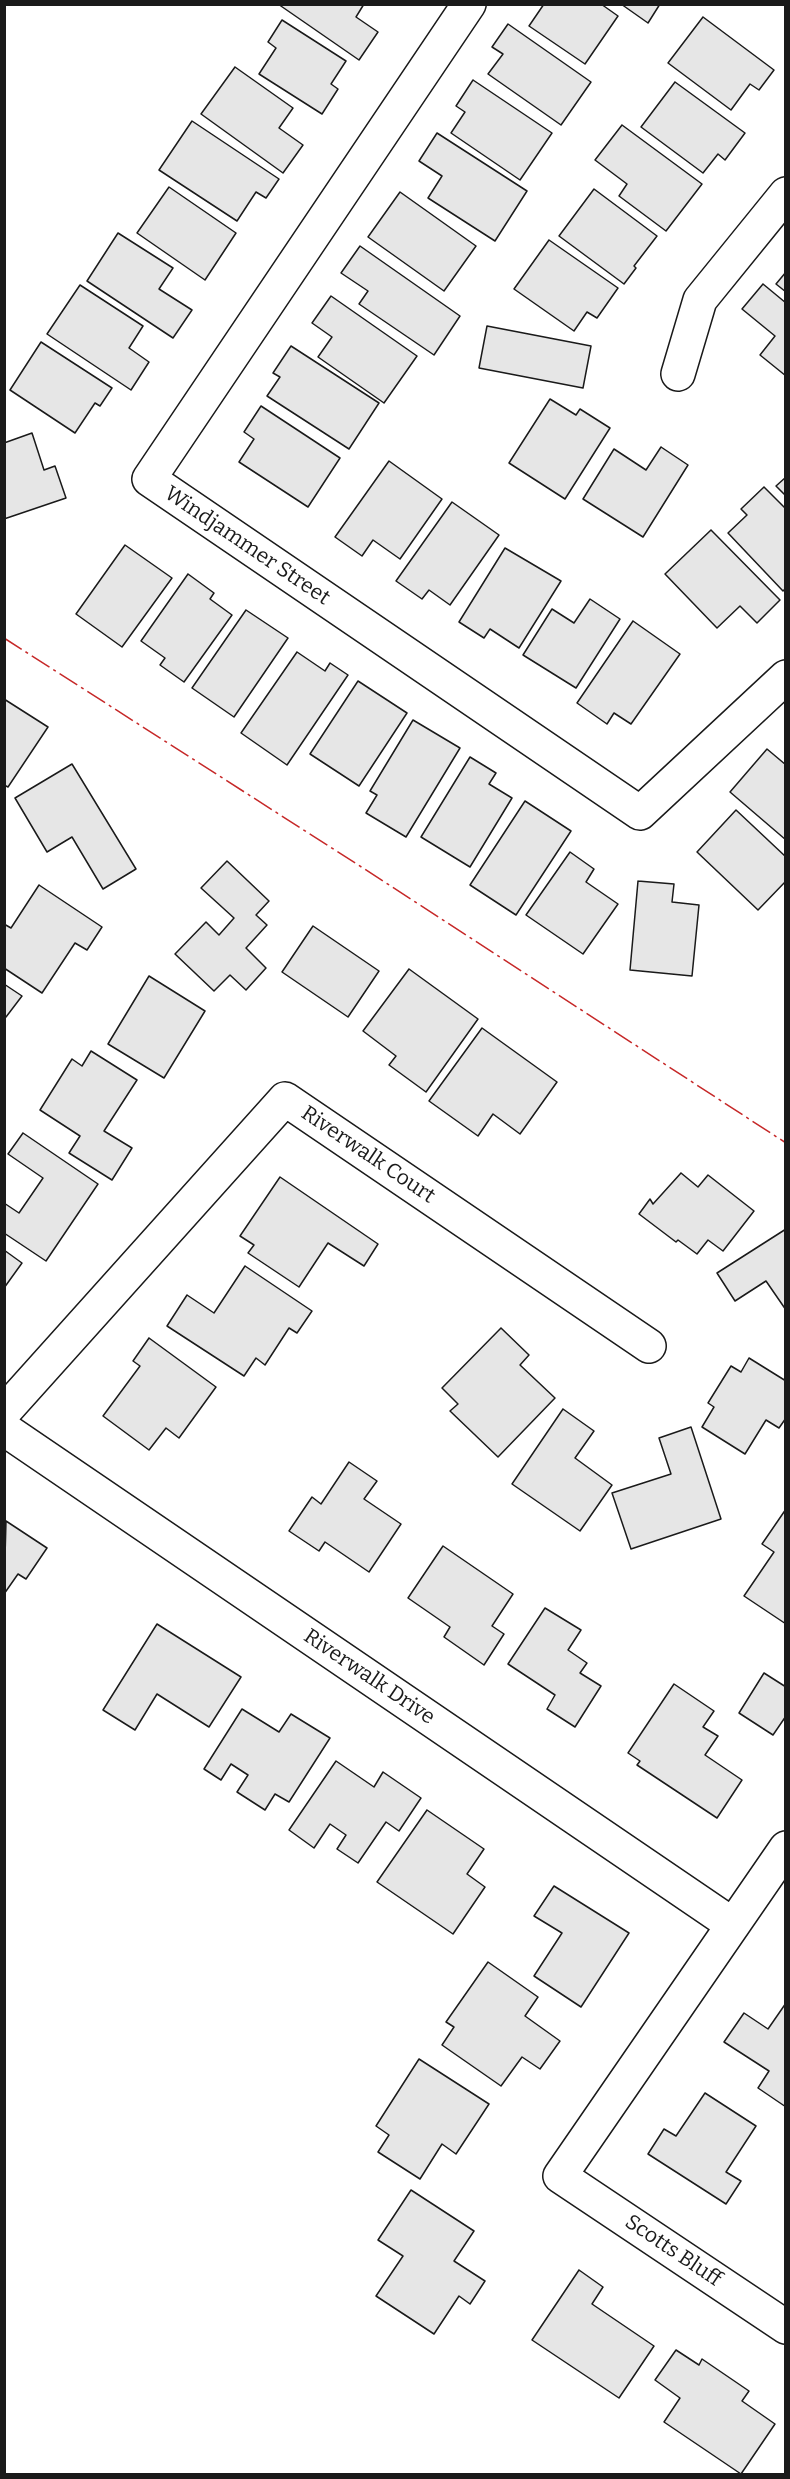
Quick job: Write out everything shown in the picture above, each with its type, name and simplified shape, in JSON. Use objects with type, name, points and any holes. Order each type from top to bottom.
[{"type":"street","name":"Windjammer Street","points":[[469,4],[149,479],[640,813],[786,677]]},
{"type":"street","points":[[678,374],[700,300],[786,194]]},
{"type":"street","name":"Riverwalk Court","points":[[4,1412],[285,1100],[649,1346]]},
{"type":"street","name":"Riverwalk Drive","points":[[4,1429],[734,1925]]},
{"type":"street","points":[[734,1925],[786,1848]]},
{"type":"street","name":"Scotts Bluff","points":[[734,1925],[560,2176],[786,2327]]},
{"type":"building","points":[[278,4],[364,4],[356,17],[378,32],[359,60]]},
{"type":"building","points":[[544,4],[601,4],[618,16],[585,64],[529,26]]},
{"type":"building","points":[[621,4],[660,4],[648,23]]},
{"type":"building","points":[[703,17],[774,70],[759,90],[750,84],[731,110],[668,63]]},
{"type":"building","points":[[282,20],[346,61],[331,84],[338,89],[322,114],[259,74],[276,48],[268,42]]},
{"type":"building","points":[[508,24],[591,82],[561,125],[488,74],[503,54],[492,47]]},
{"type":"building","points":[[235,67],[293,108],[279,128],[303,145],[283,173],[201,114]]},
{"type":"building","points":[[473,80],[552,133],[520,180],[451,133],[465,112],[456,106]]},
{"type":"building","points":[[675,82],[745,133],[725,160],[718,154],[703,173],[641,127]]},
{"type":"building","points":[[192,121],[279,179],[266,198],[256,192],[237,221],[159,170]]},
{"type":"building","points":[[622,125],[702,184],[666,231],[619,196],[627,184],[595,160]]},
{"type":"building","points":[[437,133],[527,191],[495,241],[428,198],[442,176],[419,161]]},
{"type":"building","points":[[169,187],[236,233],[205,280],[137,233]]},
{"type":"building","points":[[594,189],[657,236],[634,266],[636,268],[624,284],[559,236]]},
{"type":"building","points":[[400,192],[476,246],[444,291],[368,237]]},
{"type":"building","points":[[118,233],[173,268],[159,289],[192,310],[173,338],[87,281]]},
{"type":"building","points":[[549,240],[618,288],[597,318],[587,312],[574,331],[514,289]]},
{"type":"building","points":[[360,246],[460,316],[434,355],[359,304],[368,291],[341,273]]},
{"type":"building","points":[[786,272],[786,292],[776,284]]},
{"type":"building","points":[[763,284],[786,303],[786,376],[760,355],[775,336],[742,309]]},
{"type":"building","points":[[80,285],[143,326],[129,348],[149,362],[131,390],[47,334]]},
{"type":"building","points":[[331,296],[417,356],[384,403],[318,357],[332,337],[312,323]]},
{"type":"building","points":[[487,326],[591,346],[583,388],[479,368]]},
{"type":"building","points":[[41,342],[112,388],[100,406],[95,403],[75,433],[10,390]]},
{"type":"building","points":[[291,346],[379,403],[349,449],[267,396],[280,377],[273,373]]},
{"type":"building","points":[[550,399],[576,415],[580,409],[610,428],[565,499],[509,463]]},
{"type":"building","points":[[261,406],[340,458],[308,507],[239,462],[254,439],[244,432]]},
{"type":"building","points":[[32,433],[44,470],[55,466],[66,498],[4,519],[4,443]]},
{"type":"building","points":[[661,447],[688,465],[643,537],[583,499],[614,449],[646,470]]},
{"type":"building","points":[[389,461],[442,499],[400,559],[373,540],[362,556],[335,537]]},
{"type":"building","points":[[786,477],[786,496],[776,486]]},
{"type":"building","points":[[764,487],[786,509],[786,588],[783,591],[728,533],[747,515],[741,509]]},
{"type":"building","points":[[452,502],[499,535],[450,605],[429,590],[422,599],[396,581]]},
{"type":"building","points":[[711,530],[780,600],[757,623],[740,606],[717,628],[665,574]]},
{"type":"building","points":[[125,545],[172,578],[122,647],[76,614]]},
{"type":"building","points":[[505,548],[561,581],[519,648],[490,629],[484,638],[459,622]]},
{"type":"building","points":[[188,574],[214,593],[210,599],[232,615],[184,682],[160,665],[165,658],[141,641]]},
{"type":"building","points":[[590,599],[620,619],[576,688],[523,655],[552,609],[574,623]]},
{"type":"building","points":[[246,610],[288,638],[234,717],[192,688]]},
{"type":"building","points":[[633,621],[680,654],[631,724],[614,713],[607,724],[577,703]]},
{"type":"building","points":[[297,652],[325,671],[330,663],[348,675],[287,765],[241,733]]},
{"type":"building","points":[[358,681],[407,713],[359,786],[310,754]]},
{"type":"building","points":[[4,699],[48,727],[8,787],[4,785]]},
{"type":"building","points":[[413,720],[460,748],[406,837],[366,813],[377,795],[370,791]]},
{"type":"building","points":[[767,749],[786,765],[786,840],[730,792]]},
{"type":"building","points":[[470,757],[496,773],[489,784],[512,798],[470,867],[421,837]]},
{"type":"building","points":[[72,764],[136,869],[103,889],[72,837],[47,852],[15,798]]},
{"type":"building","points":[[525,801],[571,831],[516,915],[470,885]]},
{"type":"building","points":[[736,810],[786,857],[786,881],[758,910],[697,852]]},
{"type":"building","points":[[570,852],[594,869],[586,882],[618,904],[583,954],[526,915]]},
{"type":"building","points":[[227,861],[269,901],[256,915],[267,925],[246,948],[266,968],[246,990],[230,975],[214,991],[175,954],[206,922],[219,935],[234,918],[201,888]]},
{"type":"building","points":[[638,881],[674,884],[672,902],[699,905],[692,976],[630,970]]},
{"type":"building","points":[[39,885],[102,927],[87,950],[75,943],[42,993],[4,968],[4,924],[11,928]]},
{"type":"building","points":[[313,926],[379,971],[348,1017],[282,972]]},
{"type":"building","points":[[409,969],[478,1019],[426,1092],[389,1065],[396,1056],[363,1031]]},
{"type":"building","points":[[149,976],[205,1011],[164,1078],[108,1044]]},
{"type":"building","points":[[4,984],[22,996],[6,1017],[4,1015]]},
{"type":"building","points":[[482,1028],[557,1082],[520,1134],[493,1114],[478,1136],[429,1101]]},
{"type":"building","points":[[91,1051],[137,1080],[104,1131],[132,1148],[112,1180],[69,1153],[80,1136],[40,1110],[72,1059],[82,1066]]},
{"type":"building","points":[[23,1133],[98,1184],[46,1261],[4,1233],[4,1203],[19,1213],[43,1178],[8,1154]]},
{"type":"building","points":[[681,1173],[698,1187],[708,1175],[754,1211],[723,1251],[708,1240],[697,1254],[678,1240],[676,1242],[639,1214],[650,1199],[653,1204]]},
{"type":"building","points":[[280,1177],[378,1244],[364,1266],[328,1243],[299,1287],[248,1253],[254,1245],[240,1236]]},
{"type":"building","points":[[786,1229],[786,1310],[766,1281],[735,1301],[717,1273]]},
{"type":"building","points":[[4,1250],[22,1263],[4,1288]]},
{"type":"building","points":[[245,1266],[312,1311],[297,1333],[289,1328],[265,1365],[256,1358],[244,1376],[167,1326],[187,1295],[214,1313]]},
{"type":"building","points":[[501,1328],[529,1355],[520,1365],[555,1398],[498,1457],[450,1411],[458,1404],[442,1388]]},
{"type":"building","points":[[149,1338],[216,1387],[179,1438],[166,1428],[149,1450],[103,1416],[140,1366],[133,1361]]},
{"type":"building","points":[[749,1358],[786,1381],[786,1418],[779,1428],[766,1420],[745,1454],[702,1427],[714,1407],[708,1403],[731,1366],[741,1372]]},
{"type":"building","points":[[563,1409],[594,1431],[575,1458],[612,1485],[580,1531],[512,1484]]},
{"type":"building","points":[[691,1427],[721,1519],[631,1549],[612,1493],[671,1474],[659,1438]]},
{"type":"building","points":[[349,1462],[377,1481],[364,1499],[401,1524],[369,1572],[325,1542],[319,1551],[289,1531],[312,1497],[321,1504]]},
{"type":"building","points":[[786,1509],[786,1624],[744,1596],[774,1552],[762,1544]]},
{"type":"building","points":[[6,1521],[47,1548],[26,1579],[18,1574],[4,1594]]},
{"type":"building","points":[[443,1546],[513,1594],[492,1626],[504,1634],[484,1665],[444,1637],[450,1627],[408,1598]]},
{"type":"building","points":[[545,1608],[581,1630],[568,1650],[587,1663],[580,1673],[601,1686],[575,1727],[547,1709],[555,1695],[508,1664]]},
{"type":"building","points":[[157,1624],[241,1677],[209,1727],[157,1694],[135,1730],[103,1710]]},
{"type":"building","points":[[764,1673],[786,1687],[786,1716],[773,1735],[739,1713]]},
{"type":"building","points":[[674,1684],[714,1711],[703,1727],[718,1736],[705,1755],[742,1780],[717,1818],[637,1765],[640,1761],[628,1753]]},
{"type":"building","points":[[242,1709],[279,1732],[291,1714],[330,1738],[289,1802],[275,1794],[265,1810],[237,1792],[248,1775],[231,1764],[221,1780],[204,1769]]},
{"type":"building","points":[[336,1761],[374,1787],[383,1772],[421,1798],[399,1831],[386,1822],[358,1863],[337,1849],[346,1835],[330,1824],[314,1848],[289,1830]]},
{"type":"building","points":[[427,1810],[484,1849],[467,1874],[485,1887],[453,1934],[377,1882]]},
{"type":"building","points":[[554,1886],[629,1933],[581,2007],[534,1976],[562,1933],[534,1916]]},
{"type":"building","points":[[488,1962],[538,1997],[525,2016],[560,2041],[540,2069],[522,2057],[501,2086],[442,2045],[454,2027],[446,2022]]},
{"type":"building","points":[[786,2003],[786,2107],[758,2088],[769,2071],[724,2042],[744,2013],[768,2029]]},
{"type":"building","points":[[419,2059],[489,2104],[456,2154],[442,2144],[420,2179],[378,2152],[389,2135],[376,2126]]},
{"type":"building","points":[[705,2093],[756,2126],[726,2172],[741,2181],[726,2204],[648,2154],[664,2129],[676,2136]]},
{"type":"building","points":[[411,2190],[474,2231],[454,2261],[485,2281],[470,2304],[459,2296],[434,2334],[376,2296],[403,2256],[378,2240]]},
{"type":"building","points":[[579,2270],[603,2287],[592,2304],[654,2346],[619,2398],[532,2340]]},
{"type":"building","points":[[676,2350],[699,2365],[702,2359],[749,2391],[742,2401],[775,2424],[741,2474],[664,2422],[680,2398],[655,2380]]},
{"type":"power","points":[[4,638],[786,1143]]}]
